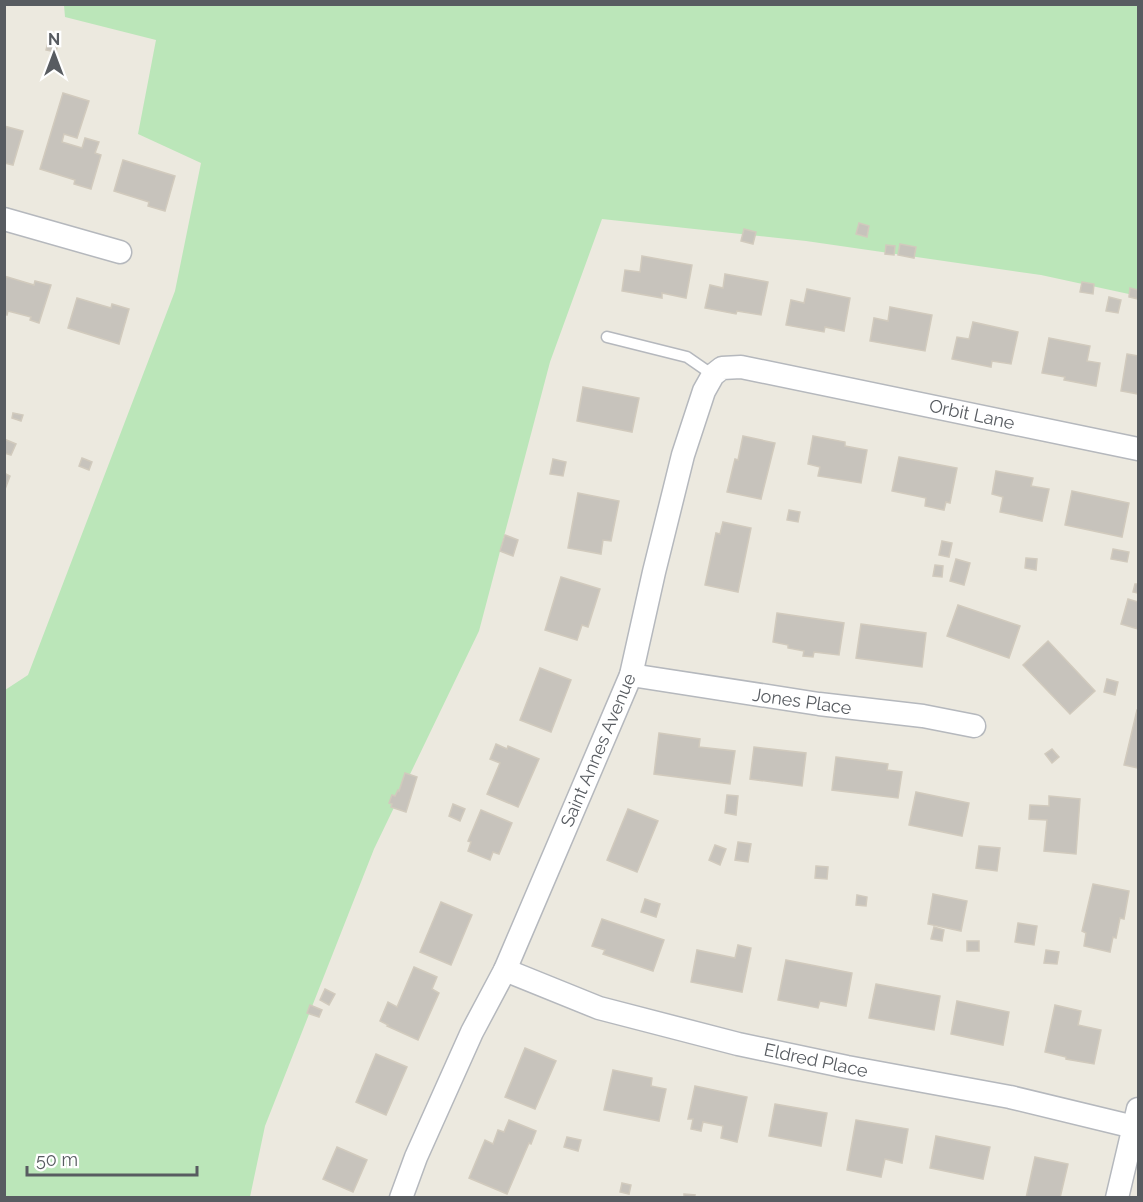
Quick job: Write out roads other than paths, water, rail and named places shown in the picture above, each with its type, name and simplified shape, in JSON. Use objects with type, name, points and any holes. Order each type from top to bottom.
[{"type":"street","points":[[4,219],[120,252]]},
{"type":"street","name":"Orbit Lane","points":[[713,375],[722,368],[741,367],[1138,449]]},
{"type":"street","name":"Saint Annes Avenue","points":[[401,1197],[416,1157],[472,1032],[505,970],[631,675],[683,455],[704,391],[713,375]]},
{"type":"street","name":"Jones Place","points":[[631,675],[819,704],[923,716],[974,726]]},
{"type":"street","name":"Eldred Place","points":[[505,970],[599,1008],[738,1044],[847,1067],[1136,1118]]},
{"type":"street","points":[[1117,1197],[1136,1118]]},
{"type":"lane","points":[[607,336],[687,357],[713,375]]}]
